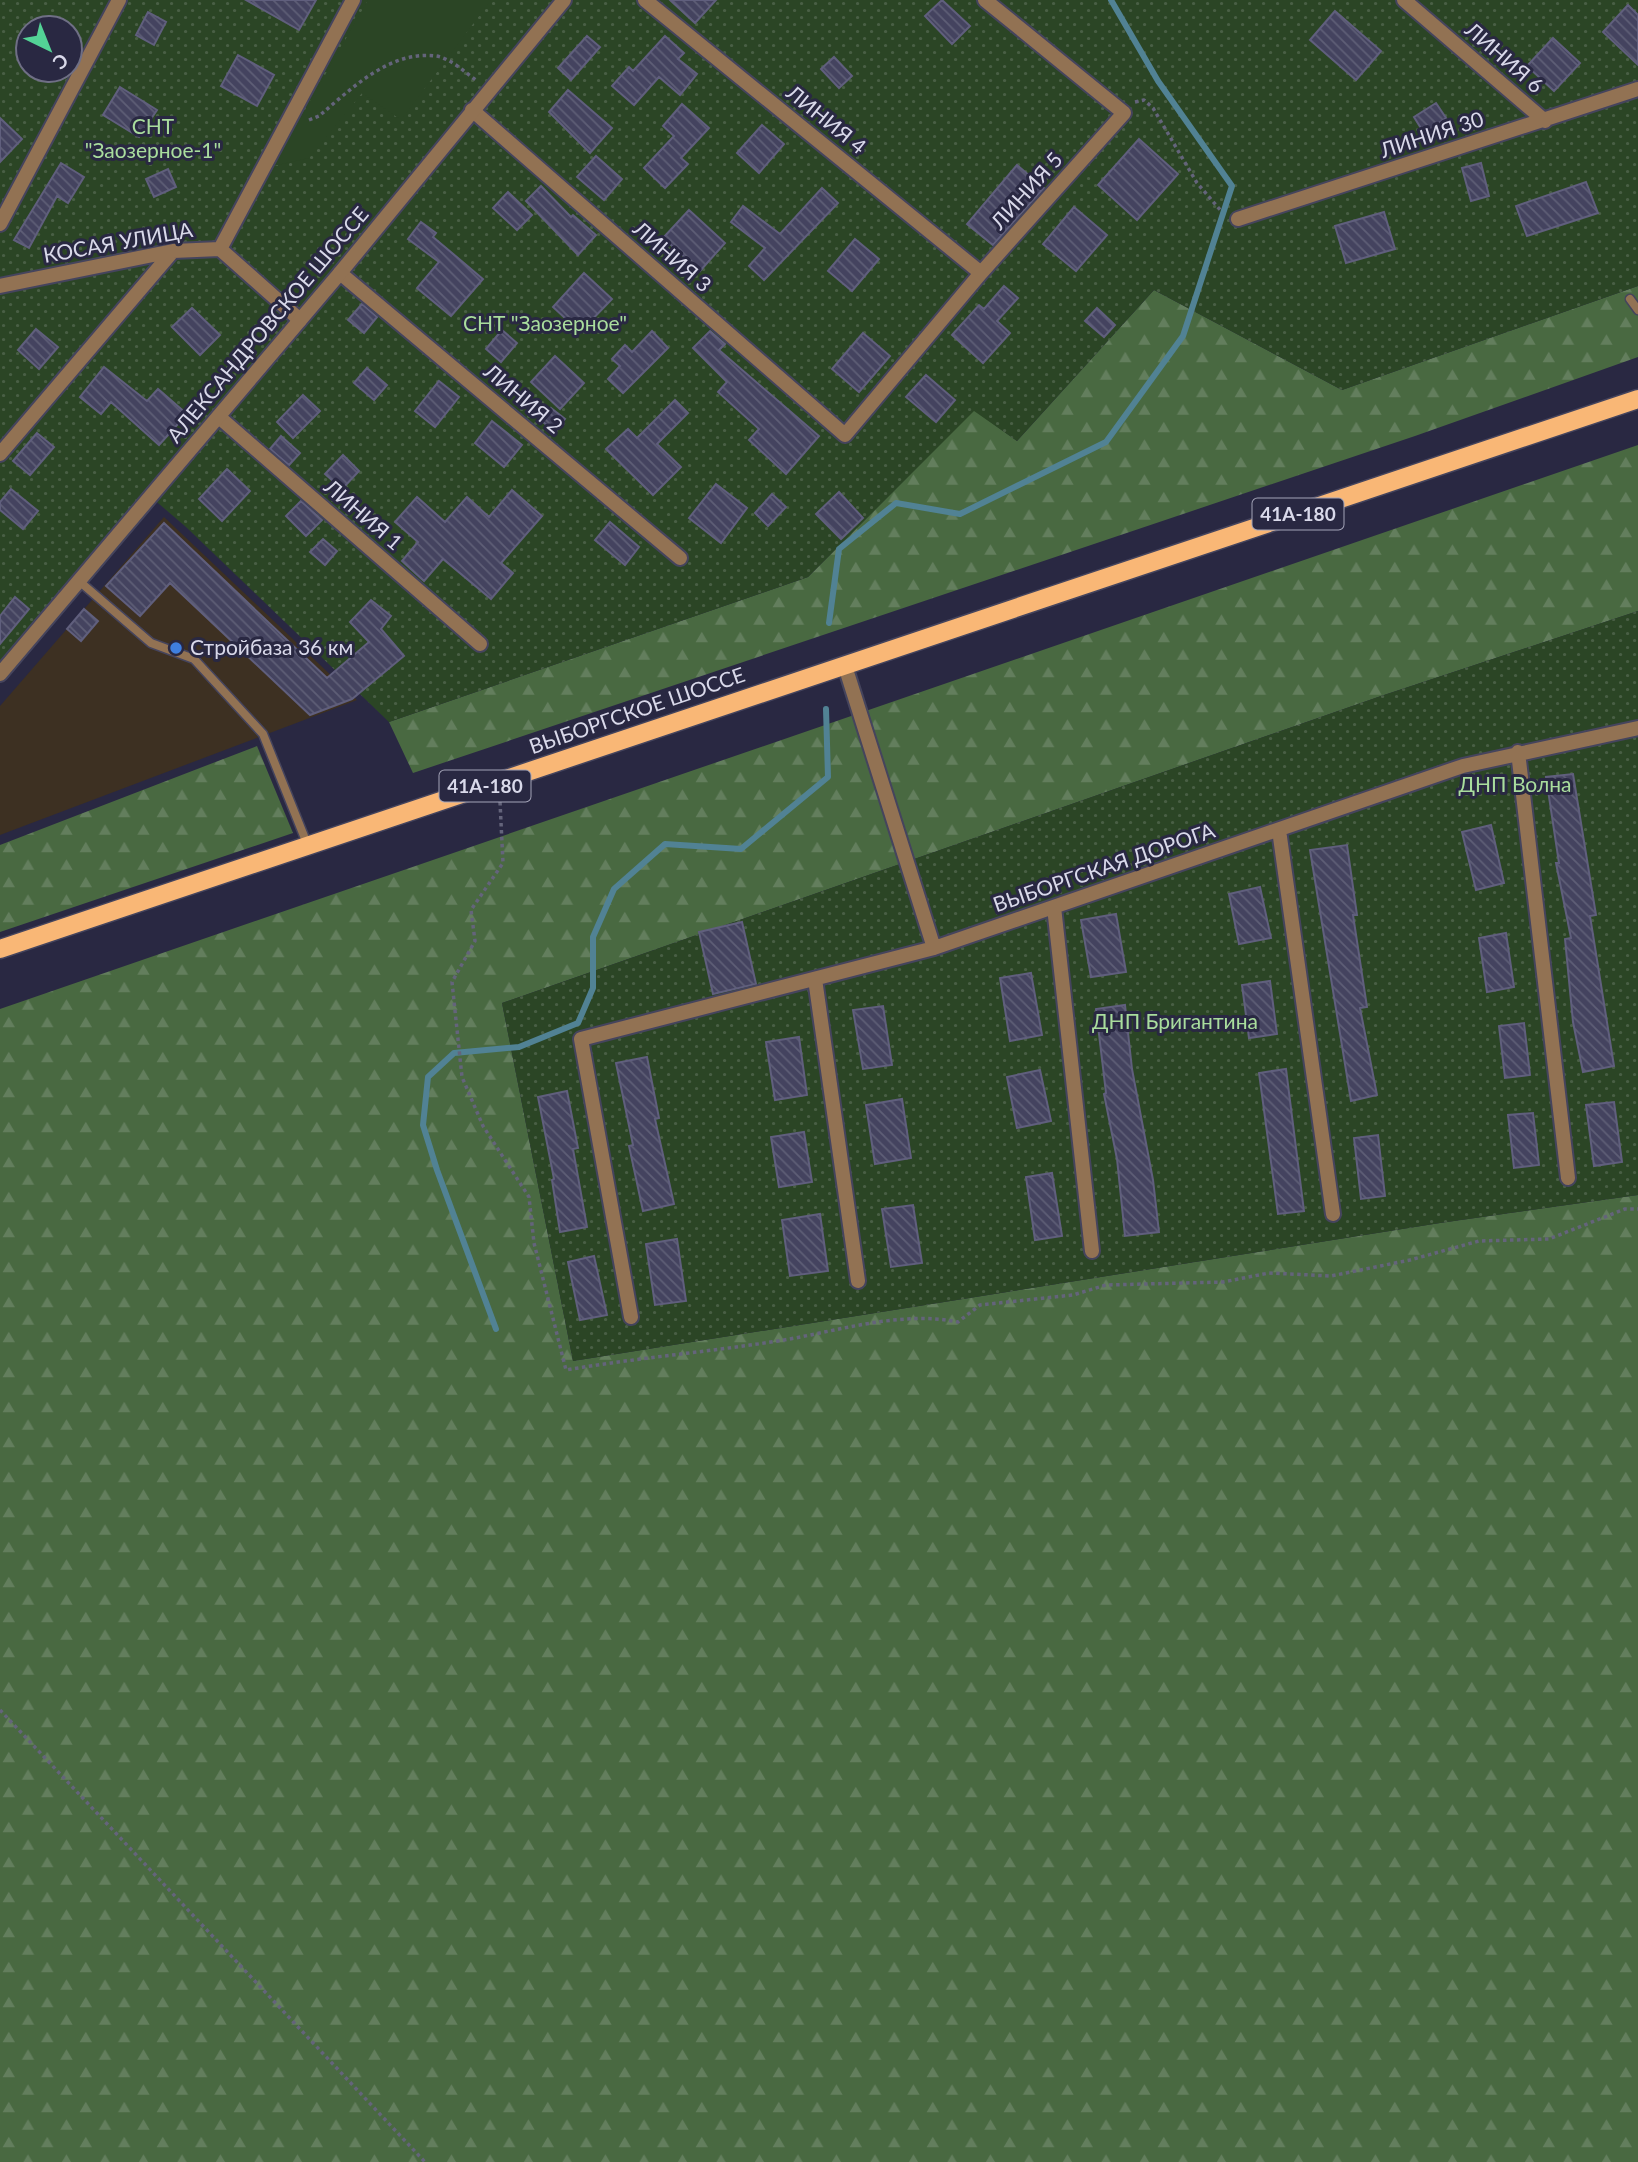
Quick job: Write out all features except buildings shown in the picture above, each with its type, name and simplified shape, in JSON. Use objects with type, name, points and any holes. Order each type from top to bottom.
[{"type":"main road","name":"ВЫБОРГСКОЕ ШОССЕ","points":[[0,949],[1634,403]]},
{"type":"street","points":[[0,224],[119,0]]},
{"type":"street","points":[[220,249],[354,0]]},
{"type":"street","name":"АЛЕКСАНДРОВСКОЕ ШОССЕ","points":[[0,674],[340,273],[565,0]]},
{"type":"street","name":"ЛИНИЯ 4","points":[[645,0],[981,273]]},
{"type":"street","points":[[985,0],[1124,113]]},
{"type":"street","name":"ЛИНИЯ 6","points":[[1404,0],[1545,121]]},
{"type":"street","name":"ЛИНИЯ 30","points":[[1238,219],[1638,89]]},
{"type":"street","name":"ЛИНИЯ 3","points":[[472,110],[845,435]]},
{"type":"street","name":"ЛИНИЯ 5","points":[[845,435],[981,273],[1124,113]]},
{"type":"street","name":"КОСАЯ УЛИЦА","points":[[0,286],[173,251],[220,249],[300,320]]},
{"type":"street","points":[[0,454],[173,251]]},
{"type":"street","name":"ЛИНИЯ 2","points":[[340,273],[680,558]]},
{"type":"street","name":"ЛИНИЯ 1","points":[[219,417],[480,644]]},
{"type":"street","points":[[845,666],[934,948]]},
{"type":"street","name":"ВЫБОРГСКАЯ ДОРОГА","points":[[631,1317],[582,1040],[934,948],[1463,766],[1638,728]]},
{"type":"street","points":[[1518,752],[1569,1178]]},
{"type":"street","points":[[1279,830],[1332,1214]]},
{"type":"street","points":[[1054,907],[1092,1251]]},
{"type":"street","points":[[815,979],[858,1281]]},
{"type":"lane","points":[[1630,299],[1638,310]]},
{"type":"lane","points":[[79,581],[151,643],[194,659],[263,734],[308,846]]},
{"type":"path","points":[[284,129],[319,116],[376,71],[415,57],[438,56],[489,90]]},
{"type":"path","points":[[1124,113],[1134,102],[1144,100],[1153,108],[1197,183],[1216,207]]},
{"type":"path","points":[[498,782],[503,863],[471,910],[475,941],[452,982],[462,1077],[483,1126],[529,1197],[534,1243],[566,1370],[775,1341],[875,1323],[942,1318],[958,1322],[980,1305],[1073,1295],[1106,1285],[1223,1282],[1269,1273],[1331,1276],[1410,1260],[1479,1241],[1549,1239],[1625,1209],[1638,1209]]},
{"type":"path","points":[[0,1710],[425,2162]]},
{"type":"shaded area","name":"Стройбаза 36 км","points":[[164,517],[357,700],[0,835],[0,706]]},
{"type":"green space","name":"СНТ \"Заозерное\"","points":[[0,0],[1638,0],[1638,286],[1342,390],[1154,290],[1017,441],[974,411],[808,577],[389,722],[186,527],[151,497],[0,674]]},
{"type":"green space","points":[[368,0],[491,0],[401,120],[362,93],[309,158],[273,166]]},
{"type":"green space","points":[[1638,286],[1638,357],[1415,436],[413,773],[389,722],[808,577],[974,410],[1017,441],[1154,290],[1342,390]]},
{"type":"green space","points":[[1638,445],[1638,611],[1381,696],[502,1003],[573,1361],[1440,1223],[1638,1195],[1638,2162],[0,2162],[0,1009]]},
{"type":"green space","name":"ДНП Бригантина","points":[[1638,611],[1638,1195],[1440,1223],[573,1361],[502,1003],[1381,696]]},
{"type":"green space","points":[[257,746],[293,833],[0,932],[0,845]]},
{"type":"waterway","points":[[829,623],[839,549],[896,503],[960,514],[1106,442],[1183,336],[1232,186],[1158,81],[1111,0]]},
{"type":"waterway","points":[[496,1329],[423,1125],[428,1077],[454,1053],[519,1047],[578,1023],[593,988],[593,937],[614,889],[665,844],[741,849],[828,777],[826,709]]},
{"type":"place","name":"Стройбаза 36 км","points":[[176,648]]},
{"type":"park label","name":"СНТ \"Заозерное-1\"","points":[[153,139]]},
{"type":"park label","name":"ДНП Волна","points":[[1515,785]]}]
